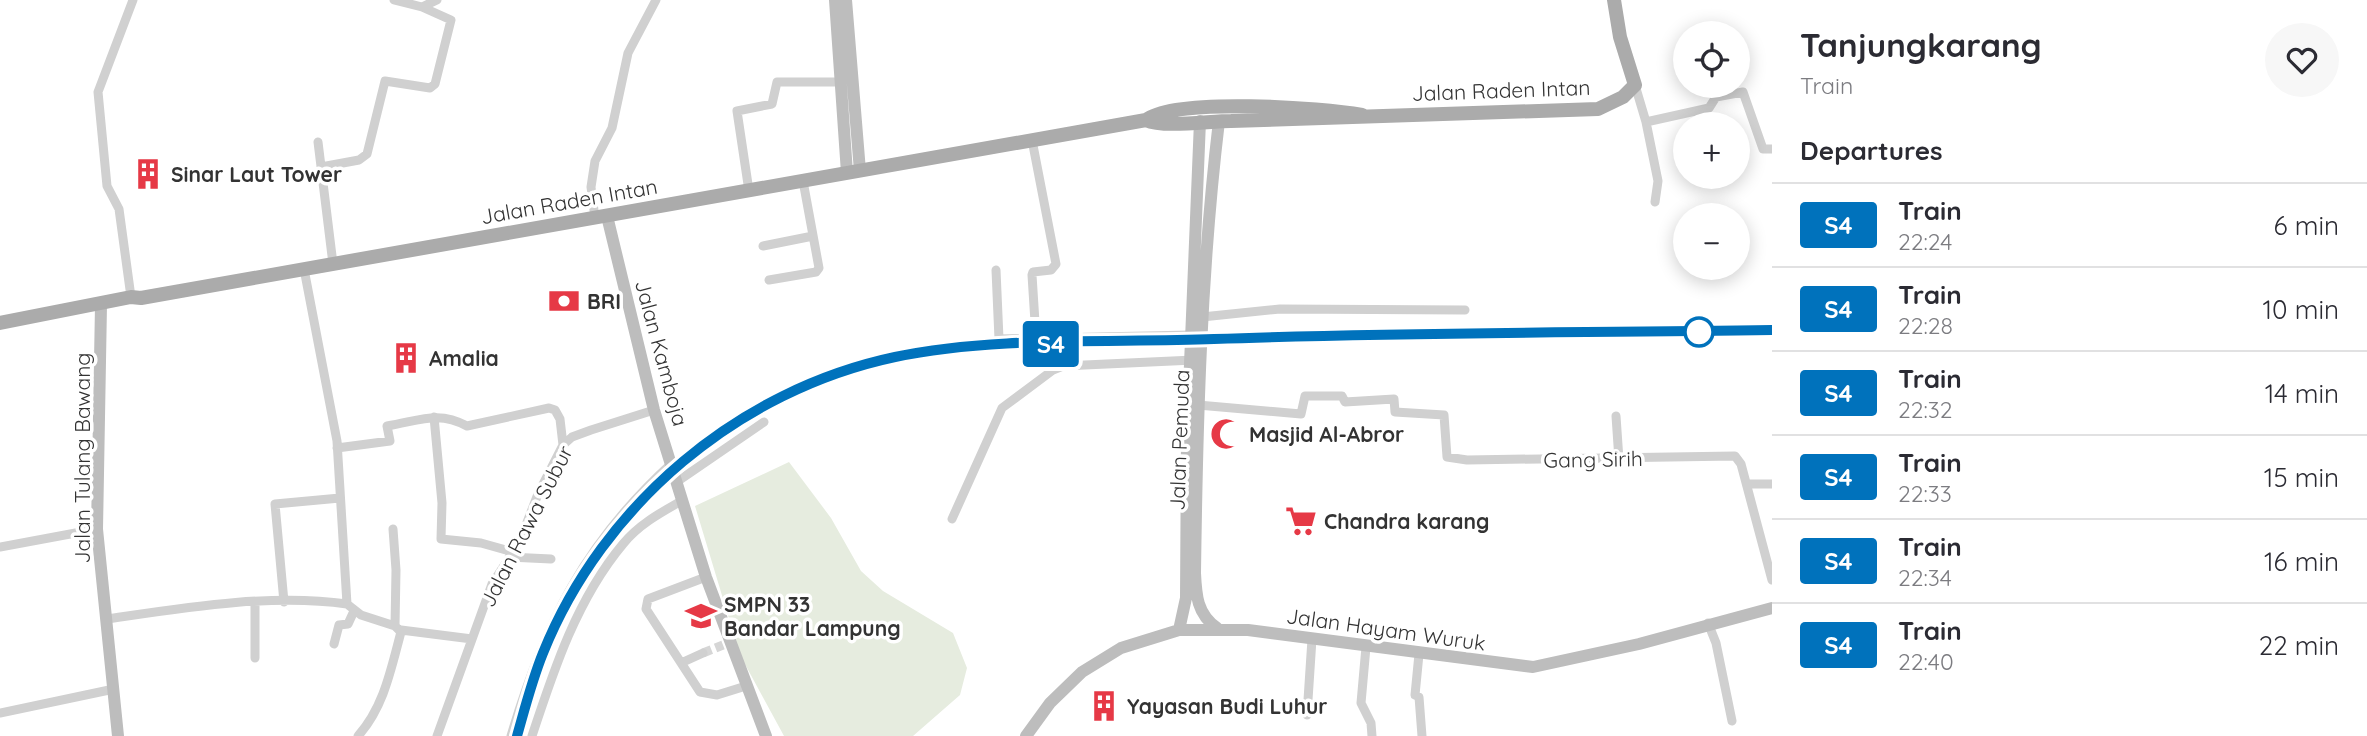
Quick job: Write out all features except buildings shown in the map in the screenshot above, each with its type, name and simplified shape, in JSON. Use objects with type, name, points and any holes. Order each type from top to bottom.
[{"type":"main road","points":[[1614,0],[1620,37],[1635,85]]},
{"type":"main road","name":"Jalan Raden Intan","points":[[1146,120],[1155,124],[1329,120],[1362,115],[1598,109],[1623,97],[1635,85]]},
{"type":"main road","name":"Jalan Raden Intan","points":[[0,323],[131,297],[141,298],[1146,120],[1154,114],[1224,108],[1327,109],[1362,115]]},
{"type":"street","points":[[131,297],[119,209],[107,186],[98,92],[134,0]]},
{"type":"street","points":[[321,167],[359,160],[367,154],[385,81],[430,88],[435,84],[451,20],[422,7],[394,0]]},
{"type":"street","points":[[422,7],[437,0]]},
{"type":"street","points":[[601,217],[591,187],[595,161],[612,128],[628,53],[656,0]]},
{"type":"street","points":[[835,0],[841,82],[853,172]]},
{"type":"street","points":[[846,0],[853,172]]},
{"type":"street","points":[[749,191],[737,111],[772,104],[777,82],[841,82]]},
{"type":"street","points":[[1635,85],[1658,181],[1655,202]]},
{"type":"street","points":[[1646,122],[1709,108],[1716,97],[1743,93],[1763,149],[1772,149]]},
{"type":"street","name":"Jalan Pemuda","points":[[1200,121],[1197,298],[1202,317],[1190,360],[1198,405],[1196,594],[1203,615],[1217,628]]},
{"type":"street","name":"Jalan Pemuda","points":[[1179,630],[1186,598],[1191,335],[1219,121]]},
{"type":"street","points":[[1032,140],[1056,264],[1051,270],[1033,272],[1032,275],[1036,338]]},
{"type":"street","points":[[318,142],[333,264]]},
{"type":"street","points":[[769,280],[816,272],[820,268],[803,181]]},
{"type":"street","points":[[1197,185],[1211,187]]},
{"type":"street","name":"Jalan Kamboja","points":[[601,217],[654,410],[673,463],[727,644],[766,736]]},
{"type":"street","points":[[763,246],[813,236]]},
{"type":"street","points":[[304,269],[337,448],[351,607],[348,625],[339,625],[334,644]]},
{"type":"street","points":[[996,270],[999,339],[1191,335]]},
{"type":"street","name":"Jalan Tulang Bawang","points":[[101,305],[97,528],[118,736]]},
{"type":"street","points":[[1202,317],[1280,309],[1465,310]]},
{"type":"street","points":[[952,519],[1002,408],[1053,370],[1063,366],[1190,360]]},
{"type":"street","name":"Gang Sirih","points":[[1198,405],[1301,414],[1305,396],[1342,396],[1345,402],[1394,399],[1395,412],[1444,415],[1447,457],[1619,460],[1729,455],[1739,459],[1747,484]]},
{"type":"street","points":[[337,448],[390,441],[387,426],[434,417],[448,416],[467,426],[552,409],[560,419],[563,445]]},
{"type":"street","name":"Jalan Rawa Subur","points":[[437,736],[492,584],[511,554],[563,445],[572,437],[654,410]]},
{"type":"street","points":[[1616,416],[1619,460]]},
{"type":"street","points":[[434,417],[442,503],[441,538],[481,543],[511,554],[551,559]]},
{"type":"street","points":[[678,481],[764,422]]},
{"type":"street","points":[[511,736],[529,674],[570,585],[606,532],[673,463]]},
{"type":"street","points":[[1771,574],[1747,484],[1772,484]]},
{"type":"street","points":[[284,602],[275,504],[340,498]]},
{"type":"street","points":[[532,736],[565,642],[590,593],[624,543],[651,518],[684,500]]},
{"type":"street","points":[[0,547],[97,528]]},
{"type":"street","points":[[358,736],[376,713],[398,628],[393,529]]},
{"type":"street","points":[[706,577],[646,601],[646,609],[700,692],[717,695],[746,686]]},
{"type":"street","points":[[255,602],[255,658]]},
{"type":"street","points":[[107,619],[200,605],[284,602],[351,607],[398,628],[472,639]]},
{"type":"street","name":"Jalan Hayam Wuruk","points":[[1026,736],[1050,703],[1083,672],[1121,648],[1179,630],[1217,628],[1419,654],[1541,666],[1772,608]]},
{"type":"street","points":[[1708,623],[1716,643],[1732,721]]},
{"type":"street","points":[[1307,715],[1312,639]]},
{"type":"street","points":[[1366,647],[1362,703],[1371,723],[1372,736]]},
{"type":"street","points":[[681,663],[703,653]]},
{"type":"street","points":[[1419,654],[1415,695],[1419,697],[1422,736]]},
{"type":"street","points":[[0,713],[114,689]]},
{"type":"shaded area","points":[[789,462],[831,518],[861,571],[883,591],[953,633],[967,668],[960,695],[913,736],[784,736],[740,655],[695,506]]},
{"type":"tunnel","points":[[703,653],[723,645]]},
{"type":"railway","points":[[517,736],[539,663],[569,599],[601,549],[639,503],[683,462],[731,426],[782,396],[838,373],[895,357],[933,350],[1010,343],[1348,335],[1772,330]]},
{"type":"train","name":"S4","points":[[517,736],[543,652],[570,597],[626,517],[653,489],[712,438],[749,414],[806,385],[854,368],[896,357],[940,350],[993,346],[1293,336],[1772,330]]},
{"type":"place","name":"Sinar Laut Tower","points":[[148,174]]},
{"type":"place","name":"BRI","points":[[564,301]]},
{"type":"place","name":"Amalia","points":[[406,358]]},
{"type":"place","name":"Masjid Al-Abror","points":[[1226,434]]},
{"type":"place","name":"Chandra karang","points":[[1301,521]]},
{"type":"place","name":"SMPN 33 Bandar Lampung","points":[[701,616]]},
{"type":"place","name":"Yayasan Budi Luhur","points":[[1104,706]]}]
